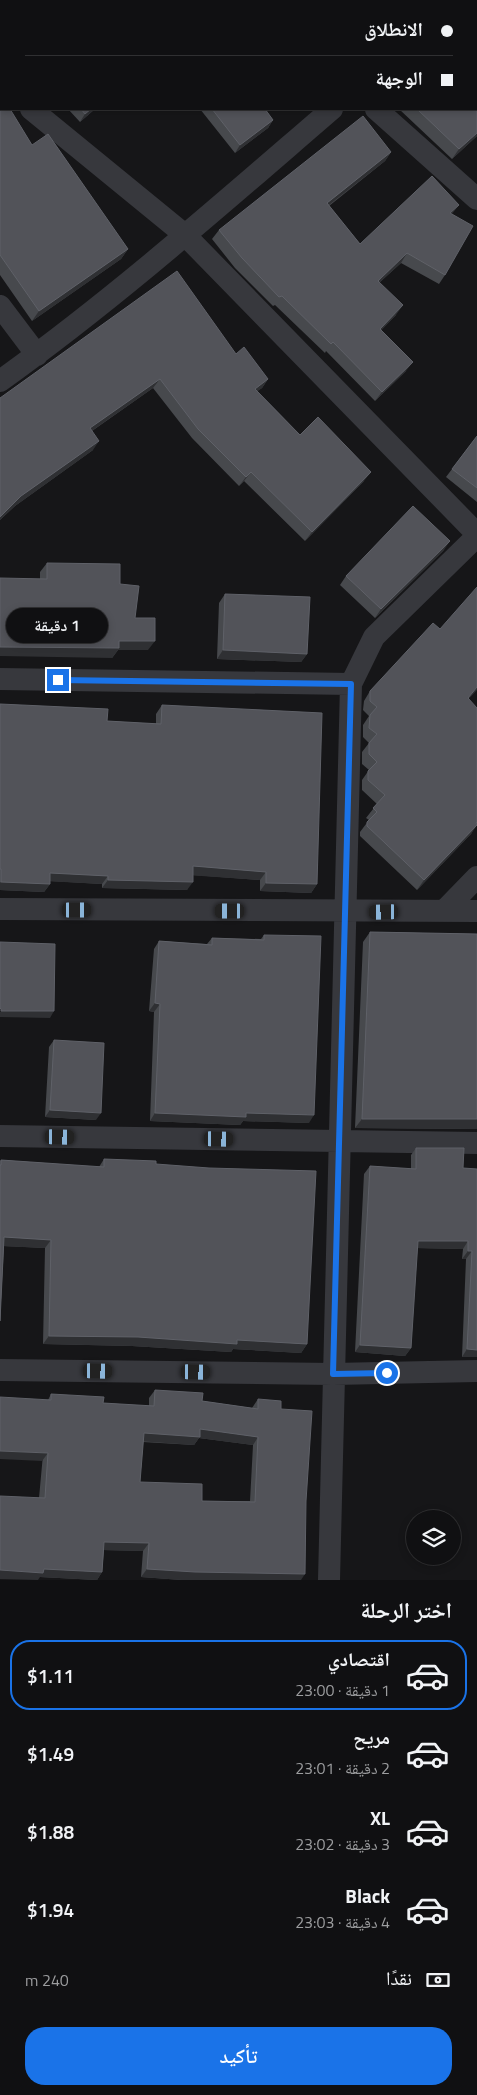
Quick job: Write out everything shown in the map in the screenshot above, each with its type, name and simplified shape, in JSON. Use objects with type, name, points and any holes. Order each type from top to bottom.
[{"type":"street","points":[[32,110],[185,235],[477,535],[374,637],[351,684],[329,1580]]},
{"type":"street","points":[[0,381],[37,355],[185,235],[331,110]]},
{"type":"street","points":[[377,110],[477,199]]},
{"type":"street","points":[[0,306],[37,355]]},
{"type":"street","points":[[0,679],[351,684]]},
{"type":"street","points":[[444,911],[477,877]]},
{"type":"street","points":[[0,909],[345,912],[477,911]]},
{"type":"street","points":[[0,1136],[477,1143]]},
{"type":"street","points":[[0,1370],[333,1374],[477,1372]]},
{"type":"building","points":[[11,110],[32,145],[48,134],[128,249],[39,311],[0,255],[0,111]]},
{"type":"building","points":[[82,110],[90,110],[85,114]]},
{"type":"building","points":[[213,110],[266,110],[273,120],[240,145]]},
{"type":"building","points":[[418,110],[476,110],[477,133],[459,149]]},
{"type":"building","points":[[363,116],[391,152],[327,203],[360,244],[432,176],[459,205],[450,213],[473,226],[445,275],[407,253],[378,281],[403,305],[380,329],[413,362],[382,392],[333,342],[331,344],[282,296],[279,297],[242,258],[219,230]]},
{"type":"building","points":[[177,271],[236,354],[244,347],[268,379],[255,389],[300,435],[318,417],[371,472],[312,532],[251,472],[246,477],[198,429],[160,379],[90,428],[99,441],[21,496],[0,517],[0,398]]},
{"type":"building","points":[[477,436],[477,488],[452,469]]},
{"type":"building","points":[[413,506],[450,541],[381,609],[346,576]]},
{"type":"building","points":[[47,563],[120,564],[120,584],[139,586],[135,618],[155,618],[155,641],[119,641],[119,648],[0,647],[0,578],[47,579]]},
{"type":"building","points":[[477,587],[477,687],[468,698],[477,708],[477,825],[424,880],[367,826],[367,822],[377,812],[373,808],[385,795],[368,780],[368,771],[377,762],[369,754],[369,743],[377,734],[369,728],[370,715],[377,707],[370,701],[370,691],[433,623],[440,629]]},
{"type":"building","points":[[225,594],[310,597],[307,654],[223,650]]},
{"type":"building","points":[[0,704],[108,709],[107,721],[161,724],[162,705],[322,713],[317,884],[266,883],[266,872],[193,866],[193,882],[108,880],[108,876],[50,873],[50,884],[1,882]]},
{"type":"building","points":[[370,932],[477,934],[477,1119],[362,1119]]},
{"type":"building","points":[[264,935],[321,936],[314,1115],[246,1113],[246,1117],[155,1113],[160,1004],[155,1003],[159,941],[212,945],[212,938],[264,940]]},
{"type":"building","points":[[0,942],[55,944],[54,1011],[1,1011]]},
{"type":"building","points":[[54,1040],[104,1043],[101,1113],[50,1110]]},
{"type":"building","points":[[416,1148],[464,1148],[463,1168],[477,1169],[477,1350],[467,1349],[472,1251],[468,1251],[468,1241],[418,1241],[411,1348],[360,1345],[370,1166],[416,1169]]},
{"type":"building","points":[[104,1159],[156,1161],[156,1164],[209,1168],[316,1171],[307,1344],[237,1340],[237,1344],[138,1337],[49,1336],[51,1240],[4,1237],[0,1321],[1,1160],[104,1167]]},
{"type":"building","points":[[155,1390],[203,1393],[202,1401],[258,1409],[258,1399],[281,1401],[281,1409],[312,1411],[306,1501],[305,1574],[147,1569],[149,1543],[104,1542],[102,1572],[44,1569],[43,1573],[0,1570],[0,1496],[45,1498],[48,1453],[0,1451],[0,1397],[51,1400],[51,1394],[104,1397],[103,1403],[154,1406]],"holes":[[[200,1429],[258,1437],[255,1502],[202,1501],[202,1484],[140,1482],[144,1433],[200,1437]]]},
{"type":"route","points":[[58,680],[351,684],[333,1374],[387,1373]]}]
